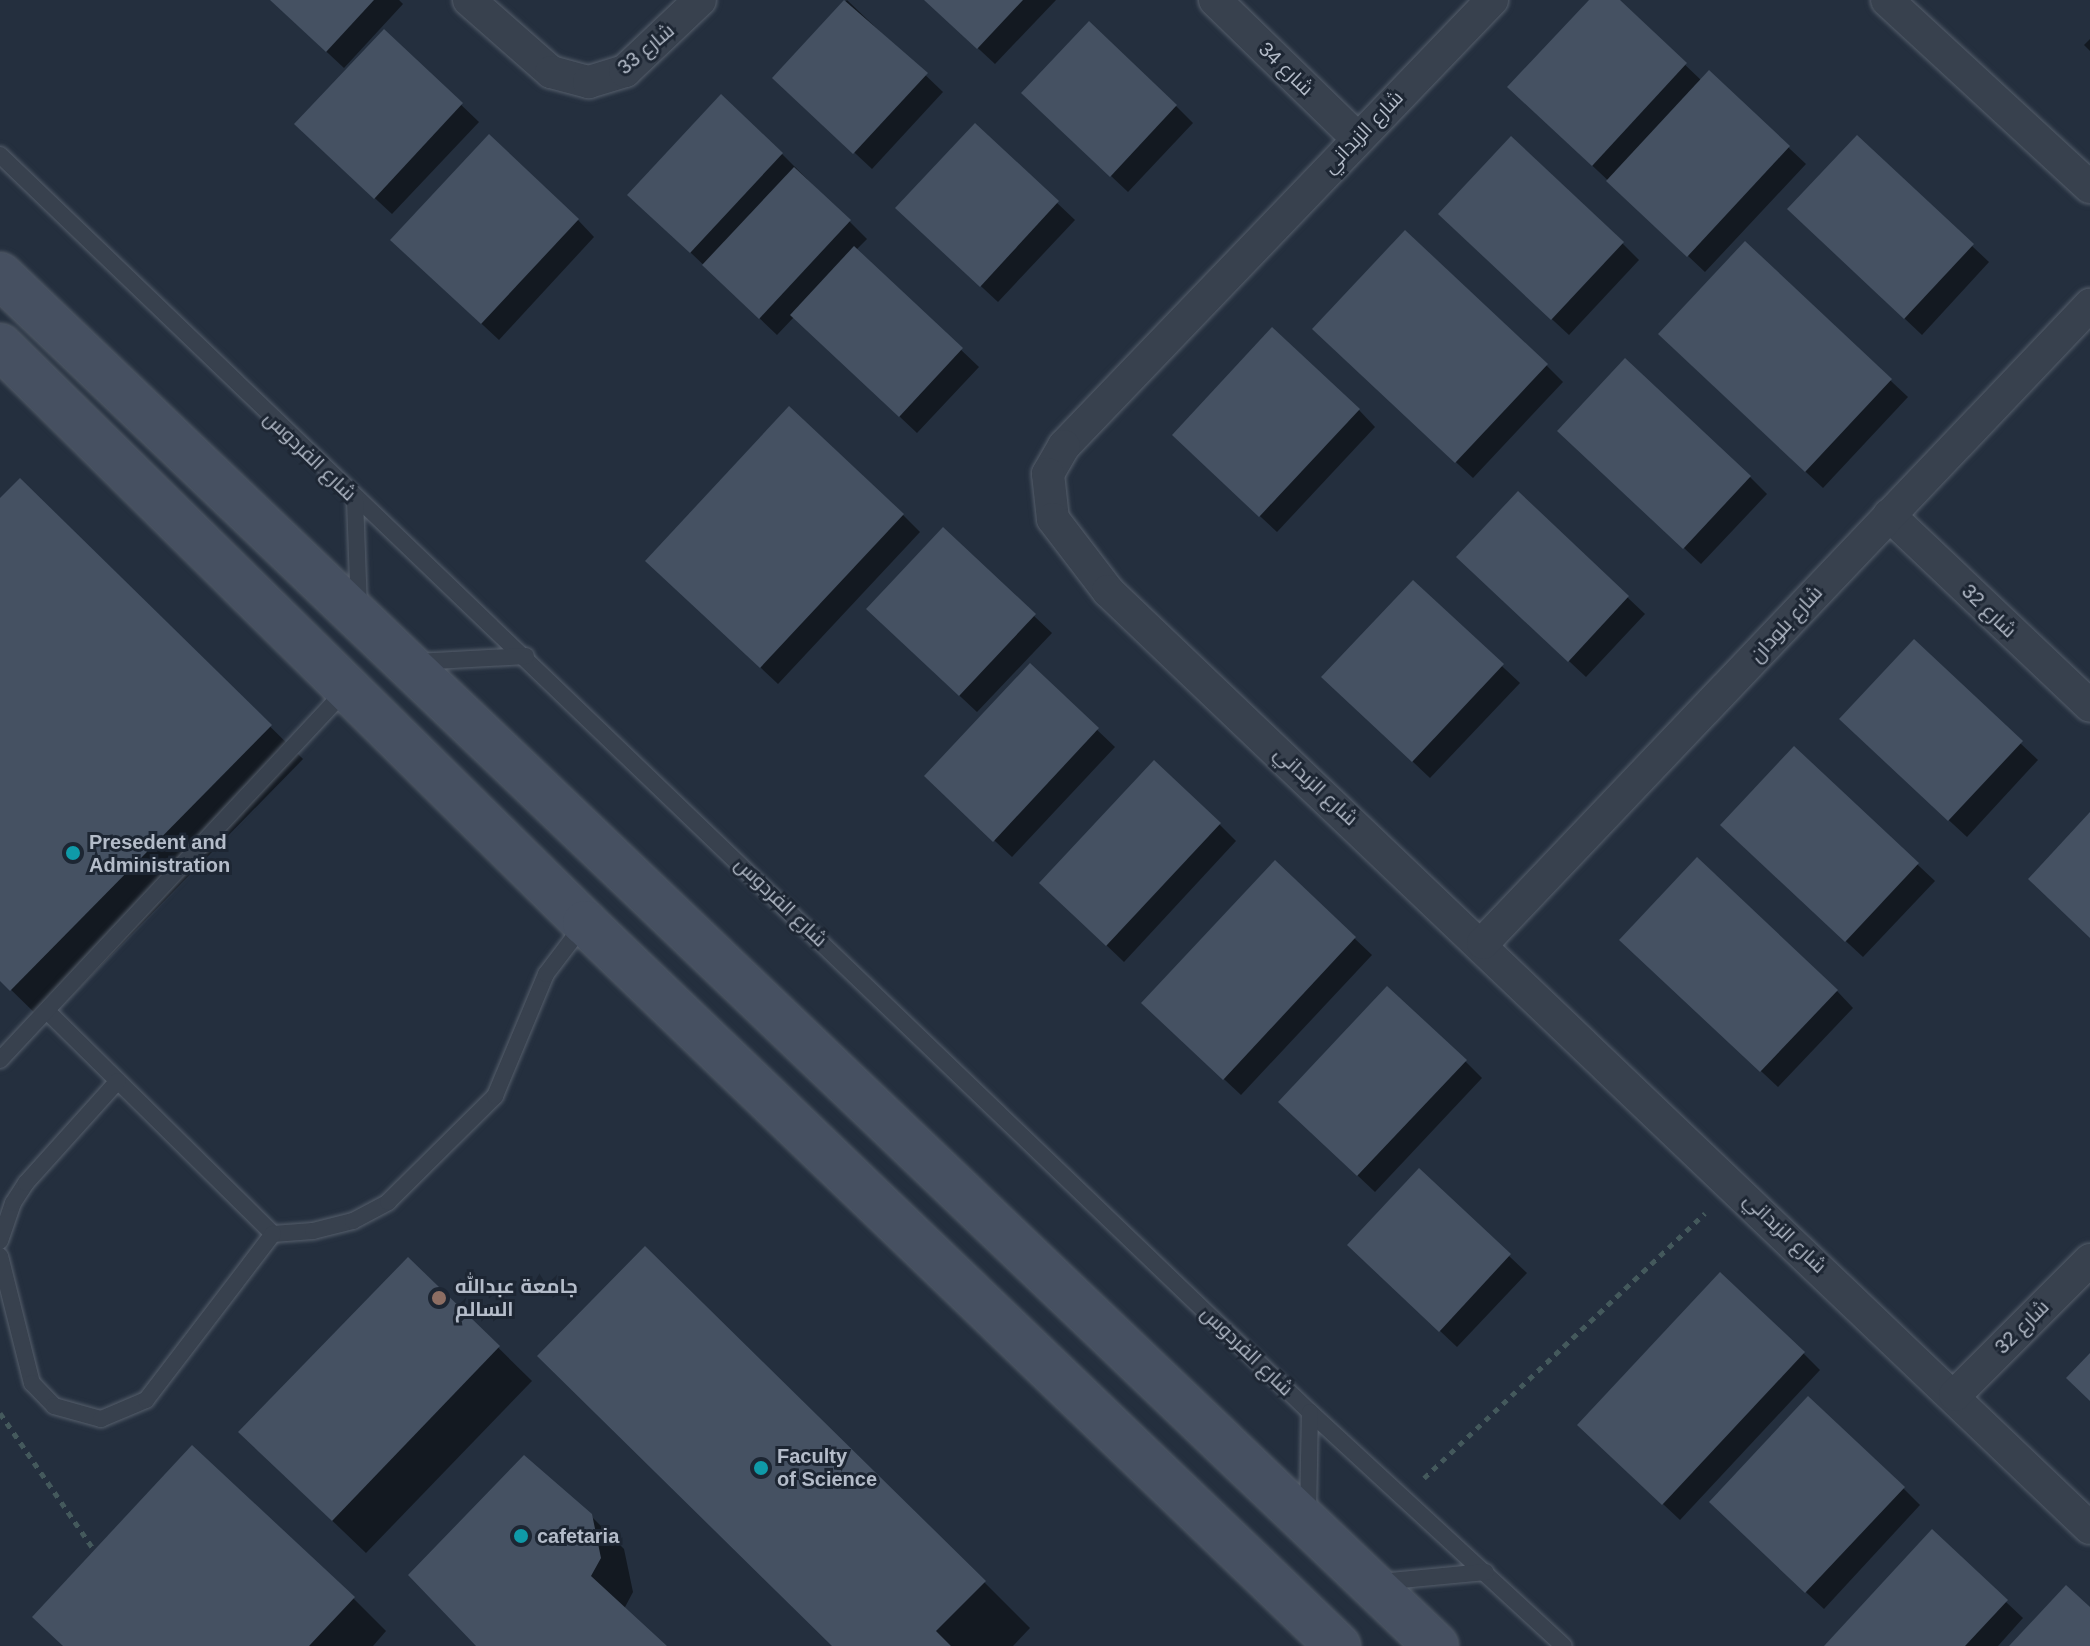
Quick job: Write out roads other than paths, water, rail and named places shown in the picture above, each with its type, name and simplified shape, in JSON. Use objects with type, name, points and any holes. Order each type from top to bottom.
[{"type":"street","name":"شارع 33","points":[[469,0],[551,72],[589,82],[625,71],[700,0]]},
{"type":"street","name":"شارع 34","points":[[1215,0],[1357,138]]},
{"type":"street","name":"شارع الزبداني","points":[[1492,0],[1058,453],[1048,474],[1049,503],[1059,531],[1108,591],[1483,943],[2090,1528]]},
{"type":"street","points":[[1887,0],[2090,187]]},
{"type":"street","points":[[0,275],[1436,1646]]},
{"type":"street","name":"شارع بلودان","points":[[1483,943],[2090,305]]},
{"type":"street","points":[[0,346],[585,923],[1338,1646]]},
{"type":"street","name":"شارع 32","points":[[1889,515],[2090,706]]},
{"type":"street","name":"شارع 32","points":[[1955,1395],[2090,1260]]},
{"type":"lane","name":"شارع الفردوس","points":[[0,155],[355,500],[526,656],[1310,1412],[1564,1646]]},
{"type":"lane","points":[[355,500],[359,621]]},
{"type":"lane","points":[[404,663],[526,656]]},
{"type":"lane","points":[[0,1060],[349,687]]},
{"type":"lane","points":[[0,1256],[32,1383],[54,1406],[101,1419],[146,1400],[273,1234],[353,1221],[388,1202],[419,1176],[495,1096],[546,974],[585,923]]},
{"type":"lane","points":[[47,1011],[273,1234]]},
{"type":"lane","points":[[0,1241],[13,1203],[26,1183],[118,1081]]},
{"type":"lane","points":[[1308,1524],[1310,1412]]},
{"type":"lane","points":[[1369,1583],[1486,1572]]},
{"type":"place","name":"Presedent and Administration","points":[[73,853]]},
{"type":"place","name":"جامعة عبدالله السالم","points":[[439,1298]]},
{"type":"place","name":"Faculty of Science","points":[[761,1468]]},
{"type":"place","name":"cafetaria","points":[[521,1536]]}]
